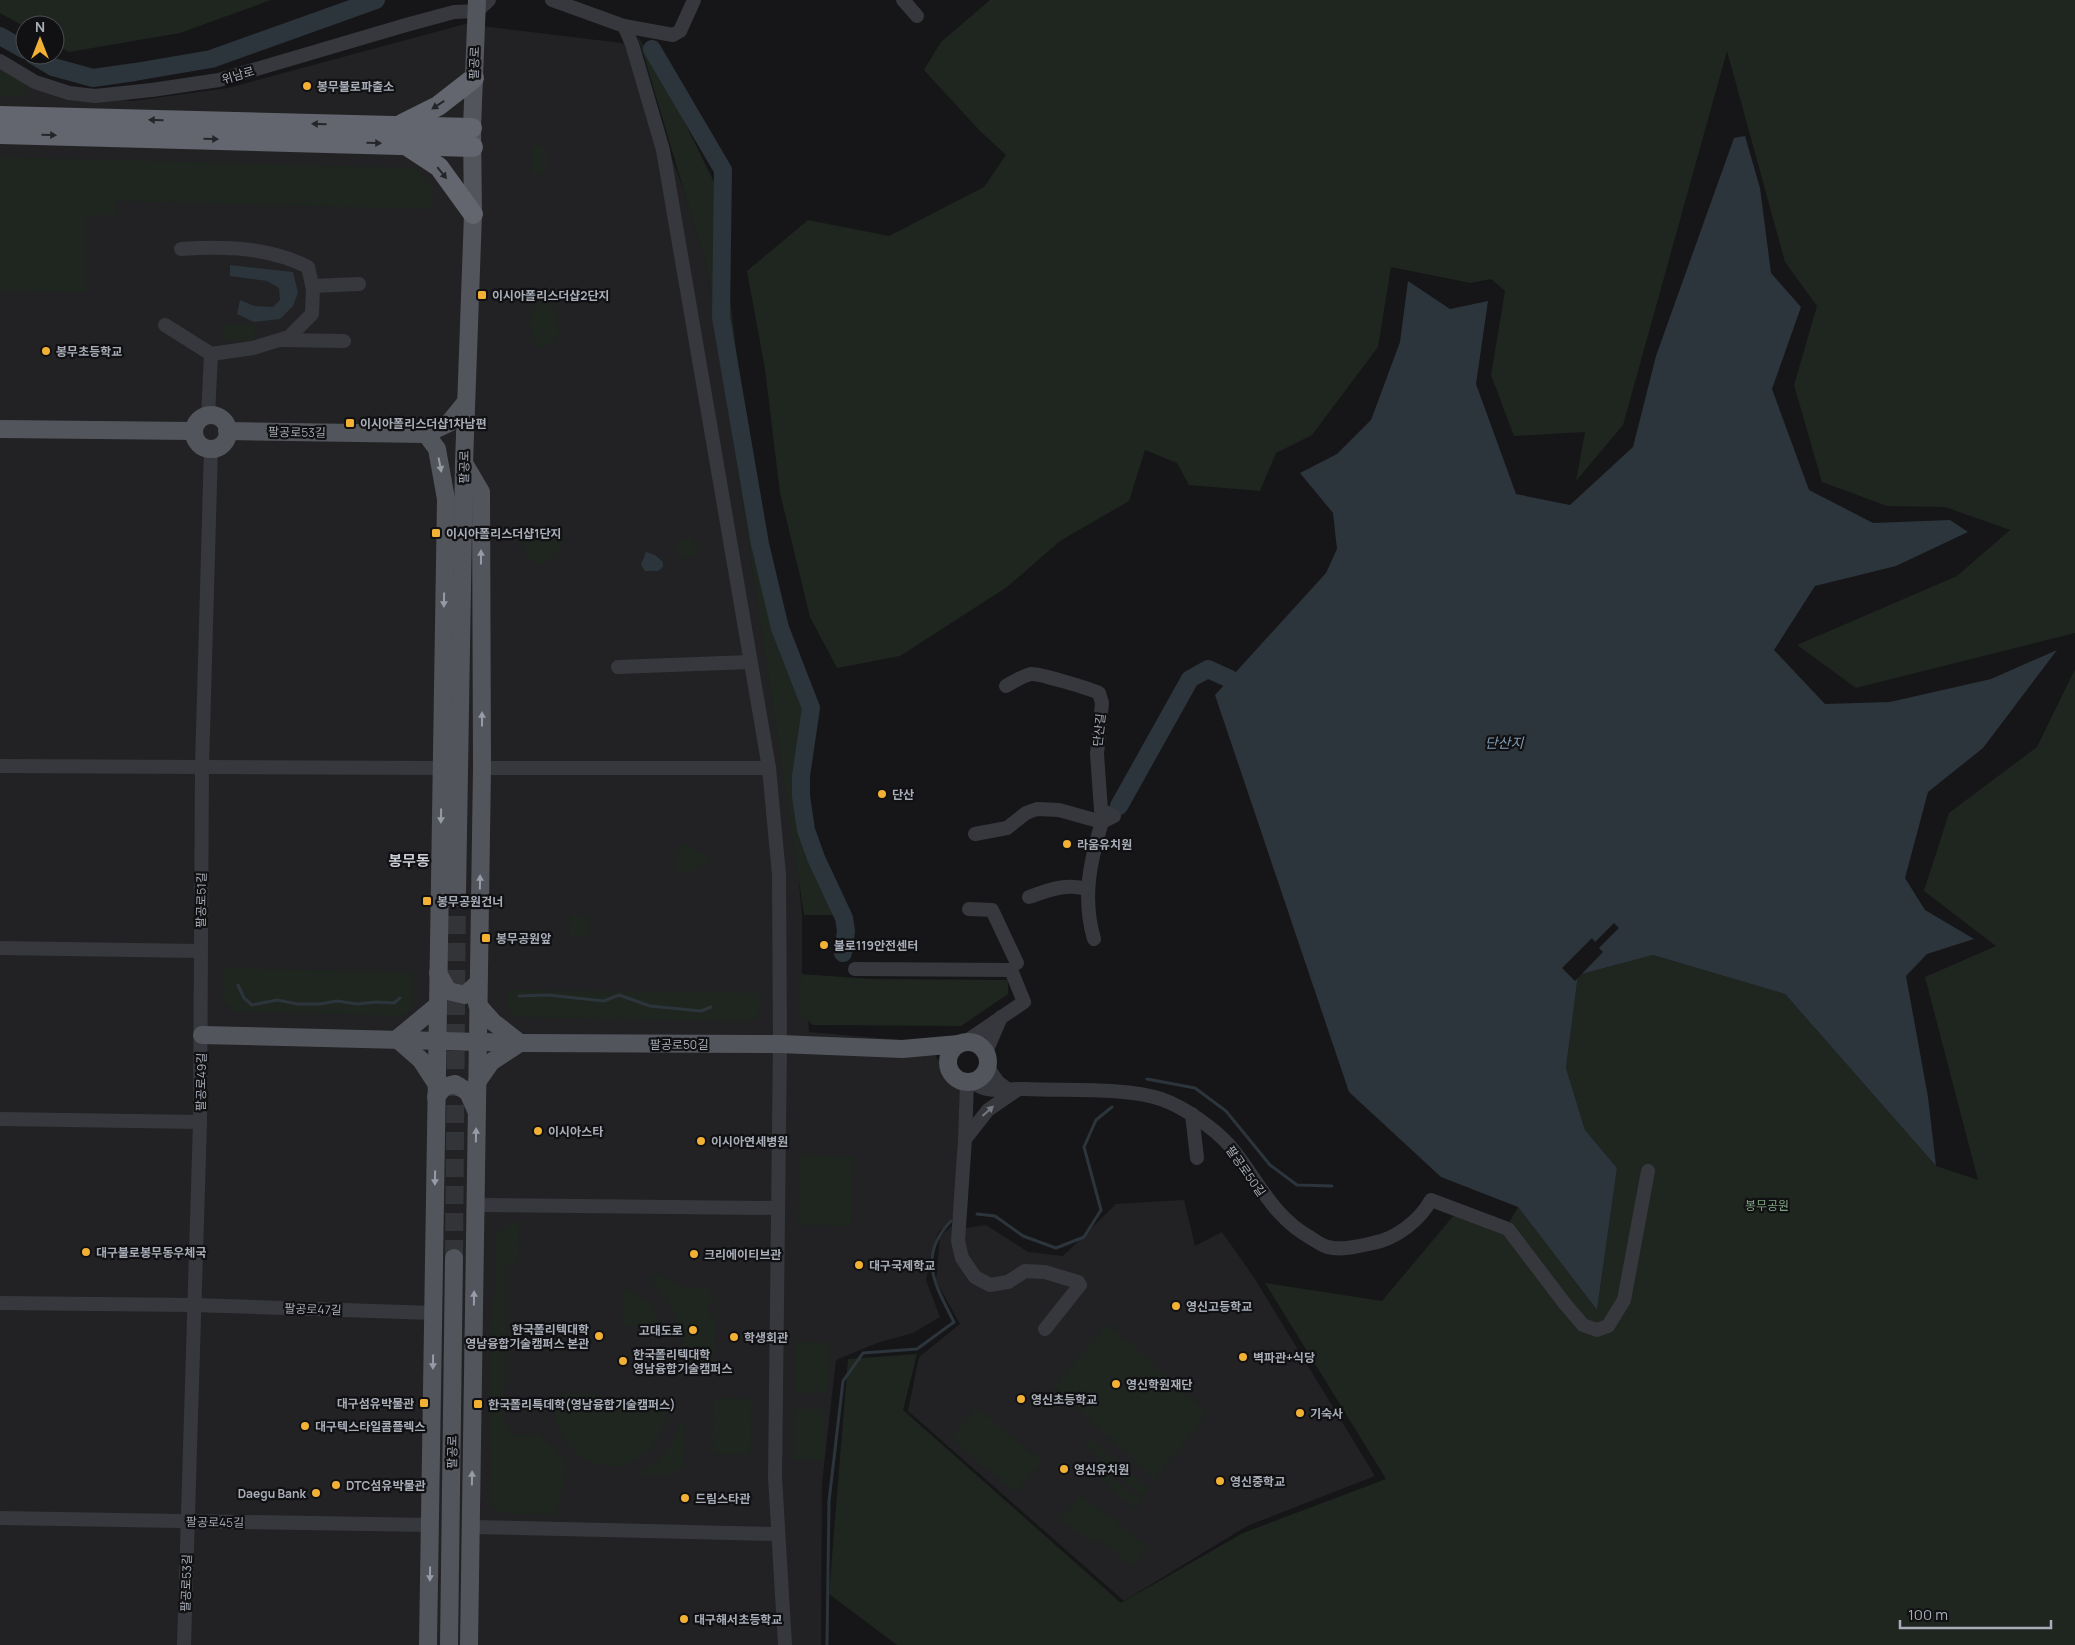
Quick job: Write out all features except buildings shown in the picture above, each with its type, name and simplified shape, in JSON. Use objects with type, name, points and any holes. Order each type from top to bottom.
[{"type":"highway","points":[[0,134],[401,135],[474,78]]},
{"type":"highway","points":[[0,116],[473,137]]},
{"type":"highway","points":[[401,135],[439,167],[473,214]]},
{"type":"main road","name":"팔공로","points":[[457,894],[464,463],[473,214],[474,78],[480,3]]},
{"type":"main road","points":[[428,1645],[446,499],[437,449],[426,434],[449,423],[466,402]]},
{"type":"main road","points":[[208,415],[221,418],[227,432],[221,445],[211,448],[201,445],[194,431],[200,419],[208,415]]},
{"type":"main road","points":[[0,429],[194,431]]},
{"type":"main road","name":"팔공로53길","points":[[227,432],[426,434]]},
{"type":"main road","points":[[446,499],[464,463]]},
{"type":"main road","points":[[464,463],[481,492],[482,768],[476,1042],[477,1113],[469,1645]]},
{"type":"main road","points":[[438,972],[448,991],[466,995],[478,983]]},
{"type":"main road","points":[[477,1004],[493,1022],[520,1043],[491,1062],[477,1082]]},
{"type":"main road","points":[[436,1090],[422,1060],[396,1039],[438,1005]]},
{"type":"main road","name":"팔공로49길","points":[[202,1035],[455,1041]]},
{"type":"main road","name":"팔공로50길","points":[[455,1041],[780,1044],[902,1048]]},
{"type":"main road","points":[[951,1072],[948,1059],[950,1053],[962,1043]]},
{"type":"main road","points":[[962,1043],[978,1045],[987,1060],[969,1081],[955,1076],[926,1056],[902,1048],[962,1043]]},
{"type":"main road","points":[[436,1090],[455,1084],[468,1092],[477,1113]]},
{"type":"main road","name":"팔공로","points":[[449,1645],[454,1258]]},
{"type":"street","points":[[552,0],[624,26],[673,35],[680,31],[694,0]]},
{"type":"street","points":[[903,0],[917,16]]},
{"type":"street","name":"위남로","points":[[0,61],[36,82],[69,93],[95,96],[124,93],[219,80],[480,3]]},
{"type":"street","points":[[624,26],[632,44],[663,150],[769,768],[779,875],[780,1044],[776,1208],[775,1477],[785,1645]]},
{"type":"street","points":[[165,326],[211,354],[253,348],[290,337],[312,314],[312,286],[308,266],[291,258],[261,250],[219,247],[181,249]]},
{"type":"street","points":[[312,286],[359,284]]},
{"type":"street","points":[[280,340],[344,340]]},
{"type":"street","points":[[208,415],[211,354]]},
{"type":"street","name":"팔공로51길","points":[[202,1035],[200,951],[202,766],[211,448]]},
{"type":"street","points":[[618,666],[750,662]]},
{"type":"street","name":"단산길","points":[[1006,686],[1029,674],[1037,673],[1060,682],[1087,687],[1099,693],[1102,703],[1097,754],[1101,810],[1114,816],[1102,822],[1087,889],[1089,924],[1094,939]]},
{"type":"street","points":[[0,766],[442,768]]},
{"type":"street","points":[[482,768],[769,768]]},
{"type":"street","points":[[975,834],[1007,828],[1026,813],[1037,809],[1060,810],[1102,822]]},
{"type":"street","points":[[1029,897],[1055,888],[1075,885],[1087,889]]},
{"type":"street","points":[[969,909],[992,910],[1017,963]]},
{"type":"street","points":[[0,948],[200,951]]},
{"type":"street","points":[[855,969],[1011,970],[1024,1002],[962,1043]]},
{"type":"street","points":[[966,1139],[988,1110],[1013,1090],[998,1082],[987,1060],[1001,1016]]},
{"type":"street","name":"팔공로49길","points":[[0,1119],[200,1122],[202,1035]]},
{"type":"street","points":[[969,1081],[958,1241],[962,1258],[975,1277],[990,1286],[1008,1282],[1025,1271],[1046,1272],[1078,1282],[1080,1286],[1073,1296],[1045,1329]]},
{"type":"street","name":"팔공로50길","points":[[969,1081],[990,1090],[1140,1094],[1162,1100],[1192,1114],[1229,1145],[1267,1200],[1296,1230],[1328,1248],[1359,1246],[1380,1242],[1401,1231],[1424,1214],[1432,1200],[1508,1229],[1564,1304],[1583,1325],[1597,1330],[1608,1326],[1624,1300],[1648,1171]]},
{"type":"street","points":[[1192,1114],[1197,1158]]},
{"type":"street","points":[[193,1305],[200,1122]]},
{"type":"street","points":[[475,1205],[776,1208]]},
{"type":"street","name":"팔공로47길","points":[[0,1303],[193,1305],[433,1313]]},
{"type":"street","name":"팔공로53길","points":[[184,1645],[193,1305]]},
{"type":"street","name":"팔공로45길","points":[[0,1518],[431,1525]]},
{"type":"street","points":[[472,1527],[777,1534]]},
{"type":"shaded area","points":[[465,24],[630,44],[684,191],[708,272],[798,872],[802,915],[802,972],[806,984],[809,1032],[925,1042],[960,1090],[955,1211],[951,1221],[938,1232],[926,1280],[940,1317],[913,1333],[880,1342],[836,1360],[822,1483],[821,1645],[0,1645],[0,69],[28,84],[66,94],[132,101],[228,88]]},
{"type":"shaded area","name":"영신학원재단","points":[[1184,1200],[1195,1246],[1222,1232],[1255,1279],[1375,1476],[1247,1526],[1124,1601],[908,1411],[919,1357],[960,1324],[936,1281],[940,1237],[951,1226],[966,1228],[986,1225],[1028,1252],[1063,1256],[1116,1204]]},
{"type":"green space","points":[[0,0],[271,0],[180,33],[69,52],[65,50],[65,15],[15,15],[15,21],[0,13]]},
{"type":"green space","points":[[990,0],[2075,0],[2075,633],[1856,688],[1797,645],[1957,576],[2010,530],[1945,507],[1887,506],[1822,482],[1794,385],[1817,306],[1785,262],[1727,51],[1623,425],[1576,481],[1585,432],[1514,436],[1491,375],[1505,291],[1491,279],[1471,283],[1391,267],[1378,347],[1312,435],[1276,453],[1260,491],[1189,485],[1177,463],[1145,450],[1129,501],[1060,541],[1007,587],[900,656],[837,668],[810,617],[780,493],[765,369],[747,271],[808,220],[889,236],[984,187],[1006,155],[979,130],[924,70],[941,42]]},
{"type":"green space","points":[[638,36],[675,103],[717,188],[752,486],[806,704],[794,798],[809,855],[839,915],[804,915],[708,272]]},
{"type":"green space","points":[[0,69],[28,84],[23,96],[0,95]]},
{"type":"green space","points":[[531,145],[546,146],[546,174],[531,173]]},
{"type":"green space","points":[[0,157],[417,168],[432,188],[432,209],[116,201],[116,215],[86,215],[86,292],[0,291]]},
{"type":"green space","points":[[541,300],[550,302],[556,312],[559,336],[552,343],[544,347],[537,346],[530,327],[533,310]]},
{"type":"green space","points":[[223,324],[255,325],[254,341],[223,341]]},
{"type":"green space","points":[[538,526],[558,529],[565,543],[549,561],[537,565],[529,557],[525,549],[523,536],[524,530]]},
{"type":"green space","points":[[692,537],[699,552],[683,560],[675,545]]},
{"type":"green space","name":"봉무공원","points":[[2075,669],[2075,1645],[897,1645],[829,1594],[848,1359],[917,1354],[903,1410],[1121,1603],[1243,1533],[1386,1479],[1265,1283],[1382,1301],[1455,1214],[1504,1231],[1518,1207],[1597,1310],[1617,1168],[1585,1130],[1566,1068],[1578,975],[1653,955],[1785,994],[1936,1166],[1978,1180],[1925,977],[1996,946],[1924,891],[1949,813],[2037,747]]},
{"type":"green space","points":[[684,843],[711,858],[689,874],[677,869],[677,853]]},
{"type":"green space","points":[[571,915],[590,916],[589,936],[570,936],[569,924]]},
{"type":"green space","points":[[224,968],[414,972],[413,1006],[404,1016],[234,1011],[222,1000]]},
{"type":"green space","points":[[801,974],[871,979],[1008,980],[1008,994],[961,1026],[813,1025],[799,1013]]},
{"type":"green space","points":[[507,990],[760,993],[760,1010],[757,1018],[748,1021],[515,1017],[507,1006]]},
{"type":"green space","points":[[800,1155],[853,1157],[851,1226],[798,1225]]},
{"type":"green space","points":[[513,1222],[519,1222],[518,1263],[506,1264],[504,1425],[509,1426],[509,1434],[539,1435],[551,1445],[567,1465],[559,1505],[553,1515],[501,1513],[490,1505],[490,1324],[495,1291],[496,1233]]},
{"type":"green space","points":[[654,1275],[664,1275],[673,1283],[689,1289],[707,1287],[713,1297],[707,1308],[710,1316],[715,1319],[714,1365],[702,1362],[686,1365],[683,1340],[676,1316],[664,1296],[646,1278],[654,1279]]},
{"type":"green space","points":[[623,1290],[640,1295],[646,1300],[655,1313],[665,1337],[653,1338],[640,1327],[622,1326]]},
{"type":"green space","points":[[1108,1324],[1208,1413],[1154,1480],[1054,1386]]},
{"type":"green space","points":[[796,1342],[829,1343],[828,1393],[795,1393]]},
{"type":"green space","points":[[568,1393],[594,1394],[609,1399],[626,1400],[658,1395],[666,1401],[667,1406],[663,1427],[650,1449],[635,1461],[607,1466],[590,1461],[575,1451],[564,1438],[557,1424],[555,1410],[558,1399]]},
{"type":"green space","points":[[714,1398],[752,1399],[750,1455],[712,1454]]},
{"type":"green space","points":[[976,1408],[1042,1461],[1015,1493],[951,1438]]},
{"type":"green space","points":[[794,1409],[823,1409],[823,1460],[794,1459]]},
{"type":"green space","points":[[685,1422],[684,1465],[670,1475],[634,1475],[663,1456],[672,1443],[680,1424]]},
{"type":"green space","points":[[1088,1438],[1149,1489],[1142,1496],[1084,1444]]},
{"type":"green space","points":[[1103,1470],[1142,1502],[1135,1510],[1098,1476]]},
{"type":"green space","points":[[1080,1496],[1098,1507],[1147,1547],[1134,1568],[1100,1538],[1094,1543],[1059,1520]]},
{"type":"water","name":"단산지","points":[[1745,136],[1760,188],[1771,273],[1801,307],[1772,389],[1809,490],[1873,523],[1950,520],[1968,532],[1896,566],[1815,586],[1774,650],[1825,704],[1890,702],[1991,679],[2057,650],[1983,748],[1928,792],[1905,878],[1925,910],[1974,939],[1927,954],[1906,976],[1928,1097],[1936,1166],[1785,994],[1653,955],[1578,975],[1566,1068],[1585,1130],[1617,1168],[1597,1310],[1518,1207],[1441,1177],[1349,1092],[1215,695],[1326,573],[1337,549],[1333,513],[1300,473],[1337,454],[1371,420],[1400,342],[1408,281],[1450,309],[1488,301],[1476,384],[1516,494],[1570,505],[1633,447],[1656,356],[1734,138]]},
{"type":"water","points":[[230,265],[293,272],[298,293],[293,306],[280,319],[254,322],[237,314],[240,300],[254,306],[273,307],[280,300],[279,288],[267,281],[230,276]]},
{"type":"water","points":[[646,552],[655,555],[663,562],[663,567],[658,571],[645,571],[641,565]]},
{"type":"pier","points":[[1614,923],[1619,928],[1599,948],[1603,952],[1575,981],[1562,968],[1592,938],[1595,942]]},
{"type":"waterway","points":[[50,65],[93,78],[211,59],[376,0]]},
{"type":"waterway","points":[[0,36],[15,44]]},
{"type":"waterway","points":[[652,49],[723,170],[721,317],[760,544],[780,628],[811,708],[801,776],[801,796],[806,830],[816,858],[844,918],[846,931],[843,953]]},
{"type":"waterway","points":[[1119,806],[1190,679],[1208,669],[1230,679]]},
{"type":"waterway","points":[[238,985],[244,998],[252,1005],[277,1000],[298,1004],[320,1004],[337,1001],[357,1004],[394,1003],[400,998]]},
{"type":"waterway","points":[[519,996],[548,995],[604,1001],[619,995],[650,1006],[701,1011],[711,1007]]},
{"type":"waterway","points":[[1147,1079],[1195,1088],[1226,1111],[1270,1165],[1297,1185],[1332,1186]]},
{"type":"waterway","points":[[977,1214],[995,1216],[1023,1236],[1056,1248],[1084,1237],[1101,1210],[1084,1147],[1096,1120],[1112,1107]]},
{"type":"waterway","points":[[827,1645],[829,1501],[843,1381],[863,1353],[917,1349],[954,1322],[936,1283],[932,1259],[934,1246],[951,1221]]},
{"type":"tunnel","points":[[454,1258],[457,894]]},
{"type":"place","name":"봉무불로파출소","points":[[307,86]]},
{"type":"place","name":"이시아폴리스더샵2단지","points":[[482,295]]},
{"type":"place","name":"봉무초등학교","points":[[46,351]]},
{"type":"place","name":"이시아폴리스더샵1차남편","points":[[350,423]]},
{"type":"place","name":"이시아폴리스더샵1단지","points":[[436,533]]},
{"type":"place","name":"단산","points":[[882,794]]},
{"type":"place","name":"라움유치원","points":[[1067,844]]},
{"type":"place","name":"봉무공원건너","points":[[427,901]]},
{"type":"place","name":"봉무공원앞","points":[[486,938]]},
{"type":"place","name":"불로119안전센터","points":[[824,945]]},
{"type":"place","name":"이시아스타","points":[[538,1131]]},
{"type":"place","name":"이시아연세병원","points":[[701,1141]]},
{"type":"place","name":"대구불로봉무동우체국","points":[[86,1252]]},
{"type":"place","name":"크리에이티브관","points":[[694,1254]]},
{"type":"place","name":"대구국제학교","points":[[859,1265]]},
{"type":"place","name":"영신고등학교","points":[[1176,1306]]},
{"type":"place","name":"고대도로","points":[[693,1330]]},
{"type":"place","name":"한국폴리텍대학 영남융합기술캠퍼스 본관","points":[[599,1336]]},
{"type":"place","name":"학생회관","points":[[734,1337]]},
{"type":"place","name":"벽파관+식당","points":[[1243,1357]]},
{"type":"place","name":"한국폴리텍대학 영남융합기술캠퍼스","points":[[623,1361]]},
{"type":"place","name":"영신학원재단","points":[[1116,1384]]},
{"type":"place","name":"영신초등학교","points":[[1021,1399]]},
{"type":"place","name":"대구섬유박물관","points":[[424,1403]]},
{"type":"place","name":"한국폴리특데학(영남융합기술캠퍼스)","points":[[478,1404]]},
{"type":"place","name":"기숙사","points":[[1300,1413]]},
{"type":"place","name":"대구텍스타일콤플렉스","points":[[305,1426]]},
{"type":"place","name":"영신유치원","points":[[1064,1469]]},
{"type":"place","name":"영신중학교","points":[[1220,1481]]},
{"type":"place","name":"DTC섬유박물관","points":[[336,1485]]},
{"type":"place","name":"Daegu Bank","points":[[316,1493]]},
{"type":"place","name":"드림스타관","points":[[685,1498]]},
{"type":"place","name":"대구해서초등학교","points":[[684,1619]]},
{"type":"district","name":"봉무동","points":[[409,860]]}]
